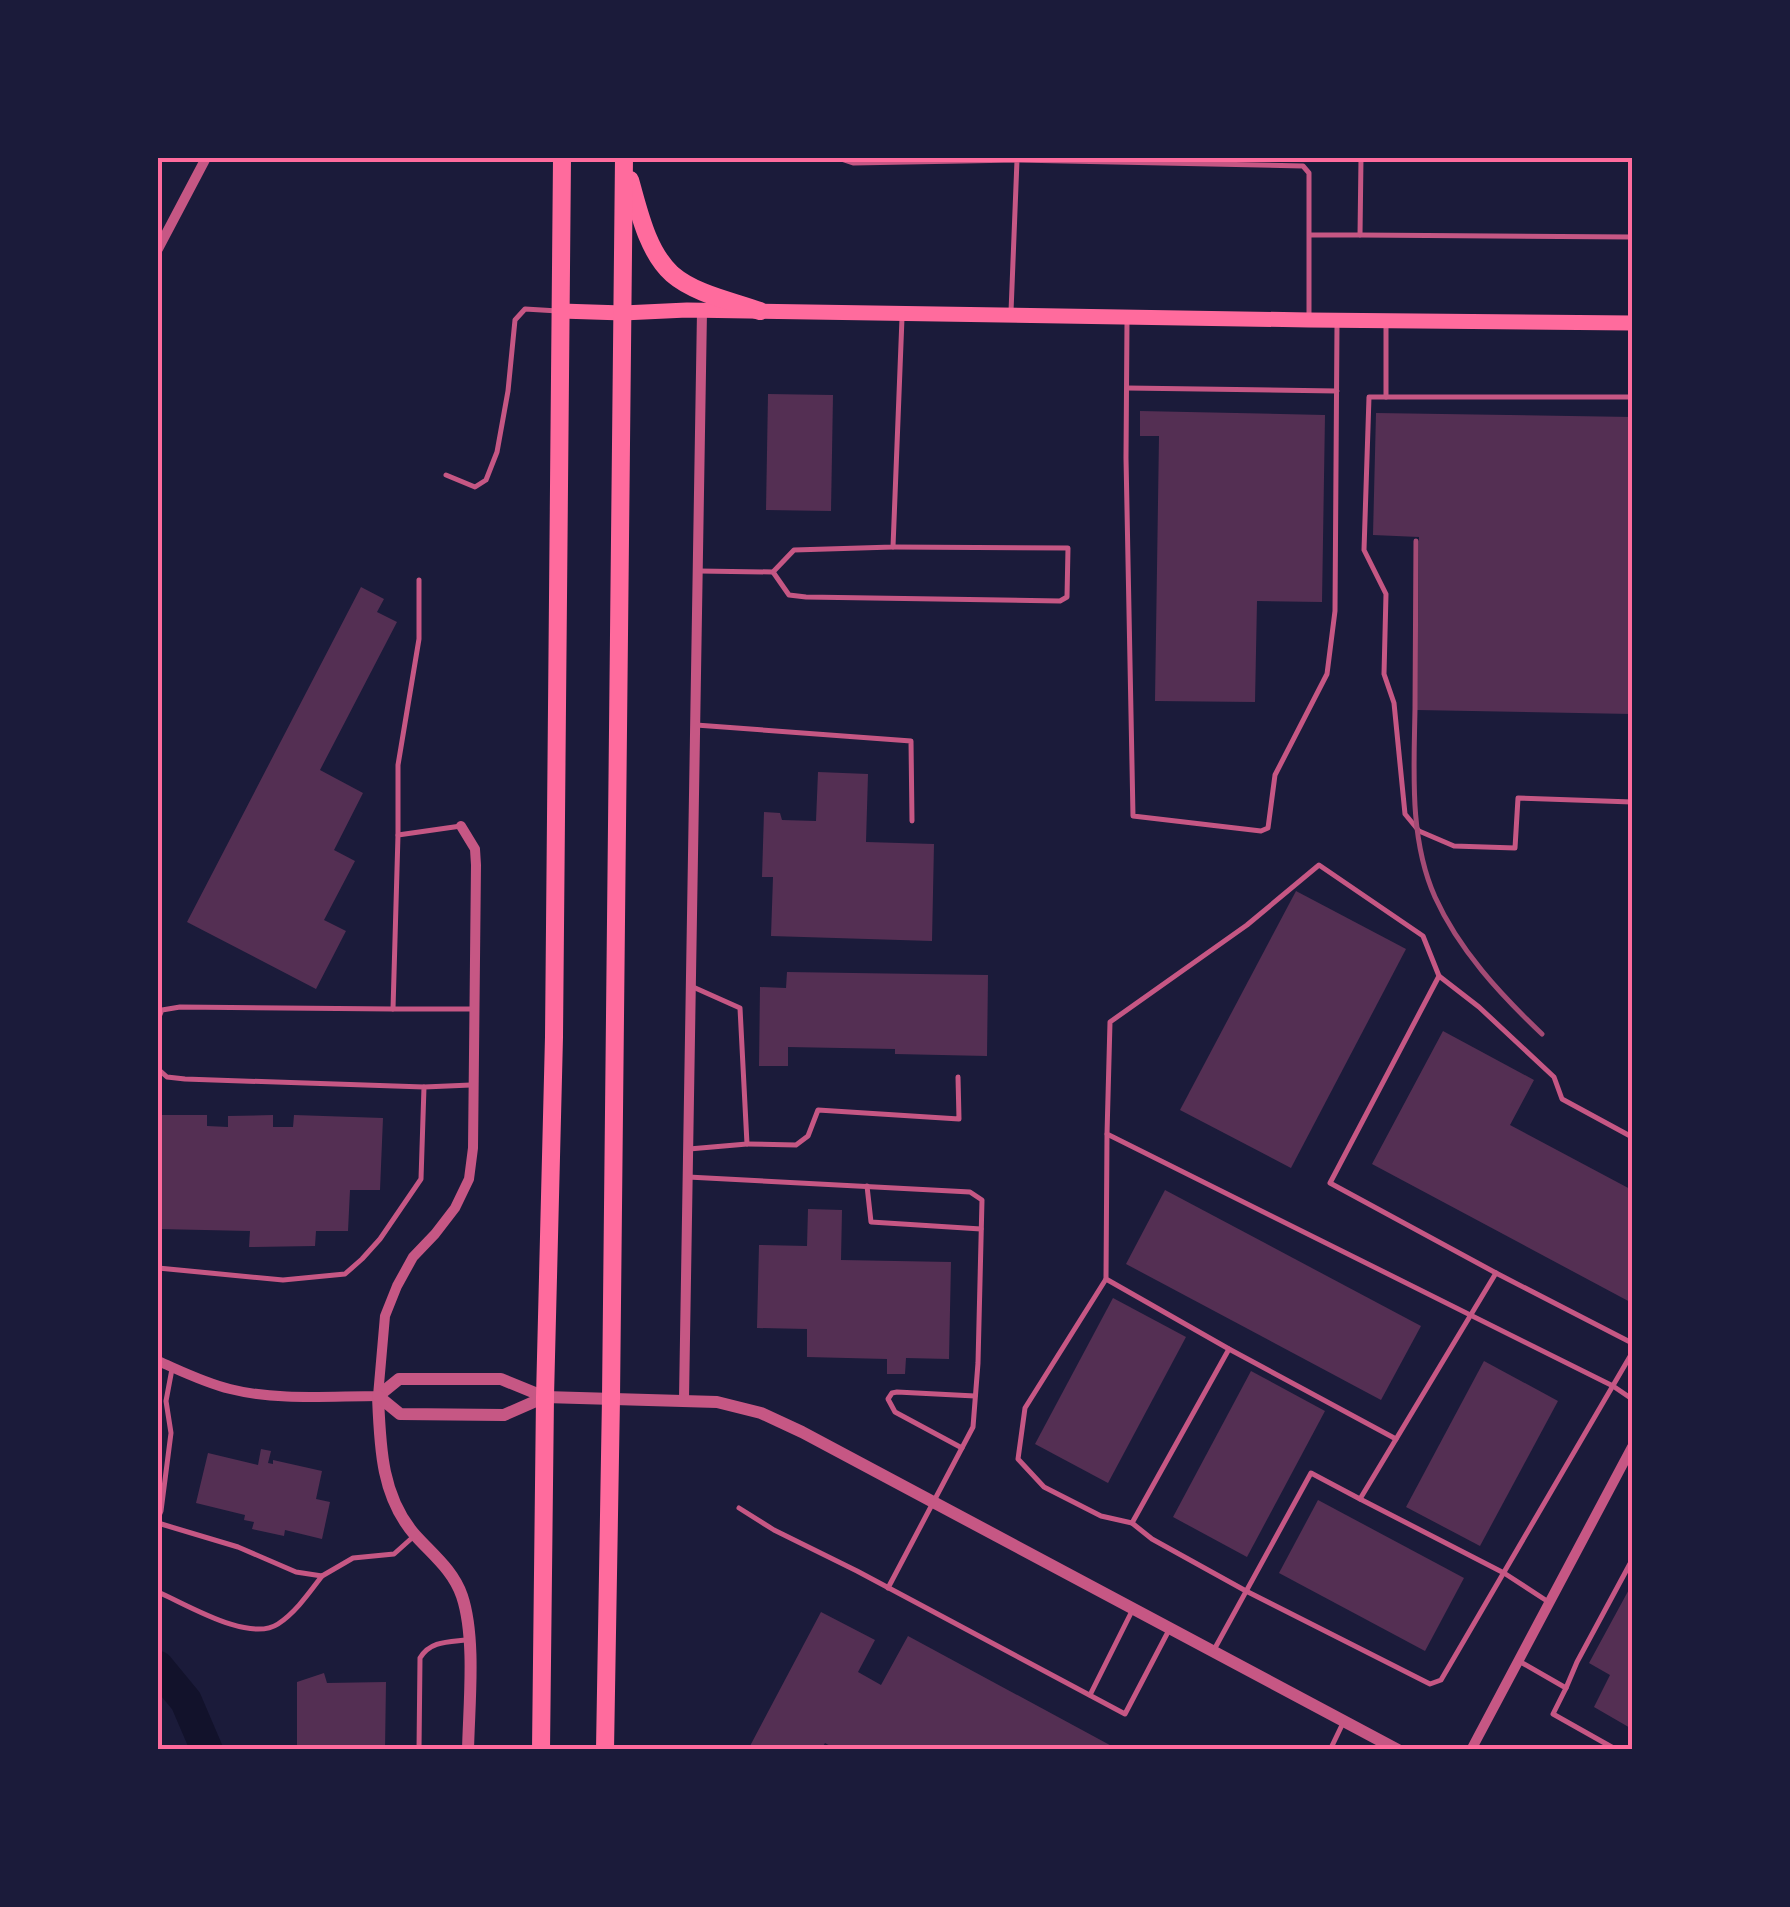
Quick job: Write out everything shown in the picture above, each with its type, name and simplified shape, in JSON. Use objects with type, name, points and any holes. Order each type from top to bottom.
[{"type":"highway","points":[[541,1750],[554,1037],[562,158]]},
{"type":"highway","points":[[624,159],[642,220],[658,256],[672,274],[689,285],[760,312]]},
{"type":"highway","points":[[605,1750],[624,159]]},
{"type":"main road","points":[[560,312],[702,310],[1632,323]]},
{"type":"street","points":[[158,249],[206,158]]},
{"type":"street","points":[[684,1399],[702,310]]},
{"type":"street","points":[[461,826],[476,850],[473,1148],[469,1179],[454,1208],[413,1257],[397,1286],[386,1316],[378,1396],[382,1462],[402,1518],[446,1567],[466,1609],[468,1750]]},
{"type":"street","points":[[158,1362],[214,1385],[255,1394],[378,1396],[400,1414],[504,1415],[545,1397]]},
{"type":"street","points":[[378,1396],[399,1379],[501,1379],[545,1397],[684,1399],[717,1402],[760,1413],[1398,1750]]},
{"type":"street","points":[[1471,1750],[1632,1447]]},
{"type":"lane","points":[[838,158],[854,163],[1017,159],[1303,166],[1309,174],[1309,320]]},
{"type":"lane","points":[[1360,235],[1361,158]]},
{"type":"lane","points":[[1011,316],[1017,159]]},
{"type":"lane","points":[[1310,235],[1632,237]]},
{"type":"lane","points":[[446,476],[475,486],[486,480],[497,452],[515,320],[525,309],[560,312]]},
{"type":"lane","points":[[893,546],[902,314]]},
{"type":"lane","points":[[1128,318],[1126,458],[1133,816],[1261,831],[1268,828],[1276,774],[1327,674],[1335,611],[1337,320]]},
{"type":"lane","points":[[1386,320],[1386,397]]},
{"type":"lane","points":[[1127,388],[1337,391]]},
{"type":"lane","points":[[1632,397],[1369,398],[1364,550],[1386,594],[1384,674],[1394,703],[1405,814],[1419,830],[1454,846],[1515,848],[1518,798],[1632,802]]},
{"type":"lane","points":[[699,571],[773,572],[794,550],[893,546],[1068,548],[1067,597],[1060,601],[806,597],[789,594],[773,572]]},
{"type":"lane","points":[[393,1010],[398,764],[419,639],[419,580]]},
{"type":"lane","points":[[696,725],[911,742],[912,822]]},
{"type":"lane","points":[[398,835],[461,826]]},
{"type":"lane","points":[[1632,1137],[1562,1100],[1554,1077],[1439,976],[1423,936],[1319,865],[1248,925],[1110,1022],[1106,1279],[1025,1408],[1018,1459],[1044,1487],[1101,1516],[1132,1523],[1152,1539],[1246,1592],[1430,1684],[1441,1680],[1632,1353]]},
{"type":"lane","points":[[1439,976],[1330,1183],[1632,1342]]},
{"type":"lane","points":[[691,986],[740,1008],[747,1144]]},
{"type":"lane","points":[[158,1019],[162,1010],[180,1007],[474,1009]]},
{"type":"lane","points":[[158,1070],[185,1080],[474,1085]]},
{"type":"lane","points":[[688,1149],[796,1145],[808,1136],[818,1110],[958,1119],[958,1077]]},
{"type":"lane","points":[[158,1268],[283,1280],[345,1274],[380,1238],[421,1179],[424,1087]]},
{"type":"lane","points":[[1107,1134],[1632,1398]]},
{"type":"lane","points":[[688,1177],[970,1192],[982,1200],[973,1426],[888,1588]]},
{"type":"lane","points":[[867,1186],[870,1222],[980,1229]]},
{"type":"lane","points":[[1360,1499],[1496,1273]]},
{"type":"lane","points":[[1106,1279],[1396,1439]]},
{"type":"lane","points":[[1132,1523],[1228,1349]]},
{"type":"lane","points":[[172,1368],[166,1400],[171,1434],[158,1521],[238,1547],[296,1572],[322,1576]]},
{"type":"lane","points":[[962,1448],[895,1412],[888,1399],[892,1393],[909,1391],[975,1396]]},
{"type":"lane","points":[[1214,1651],[1312,1473],[1504,1573],[1549,1603]]},
{"type":"lane","points":[[739,1508],[1125,1714],[1170,1628]]},
{"type":"lane","points":[[158,1592],[236,1626],[254,1630],[275,1626],[300,1604],[322,1576],[353,1558],[394,1554],[416,1535]]},
{"type":"lane","points":[[1617,1750],[1553,1714],[1632,1560]]},
{"type":"lane","points":[[1090,1696],[1133,1608]]},
{"type":"lane","points":[[419,1750],[420,1658],[425,1649],[441,1642],[469,1640]]},
{"type":"lane","points":[[1518,1661],[1566,1688]]},
{"type":"lane","points":[[1330,1750],[1344,1721]]},
{"type":"building","points":[[768,394],[833,395],[831,511],[766,510]]},
{"type":"building","points":[[1140,411],[1325,415],[1322,602],[1257,601],[1255,702],[1155,701],[1159,436],[1140,436]]},
{"type":"building","points":[[1376,413],[1632,417],[1632,714],[1417,710],[1419,537],[1373,535]]},
{"type":"building","points":[[361,587],[384,599],[377,612],[397,622],[320,770],[363,793],[334,850],[355,861],[324,920],[346,931],[316,989],[187,922]]},
{"type":"building","points":[[818,772],[868,774],[866,842],[934,844],[932,941],[771,936],[773,877],[762,877],[764,812],[780,813],[782,820],[816,821]]},
{"type":"building","points":[[1296,891],[1406,949],[1291,1168],[1180,1110]]},
{"type":"building","points":[[787,972],[988,975],[987,1056],[788,1047],[788,1066],[759,1066],[760,987],[786,988]]},
{"type":"building","points":[[1443,1031],[1534,1080],[1510,1125],[1632,1190],[1632,1303],[1372,1164]]},
{"type":"building","points":[[162,1115],[207,1115],[207,1126],[228,1127],[228,1116],[273,1115],[273,1127],[293,1127],[294,1115],[383,1118],[380,1190],[350,1190],[348,1231],[316,1231],[315,1246],[249,1247],[250,1231],[158,1229],[158,1127]]},
{"type":"building","points":[[1165,1190],[1421,1326],[1381,1400],[1126,1264]]},
{"type":"building","points":[[808,1209],[842,1210],[841,1260],[951,1262],[949,1359],[906,1358],[905,1374],[887,1374],[887,1359],[807,1357],[807,1329],[757,1328],[759,1245],[807,1246]]},
{"type":"building","points":[[1113,1298],[1186,1337],[1108,1483],[1035,1444]]},
{"type":"building","points":[[1484,1361],[1558,1401],[1480,1546],[1406,1507]]},
{"type":"building","points":[[1251,1371],[1325,1411],[1247,1557],[1173,1517]]},
{"type":"building","points":[[261,1449],[271,1451],[268,1463],[273,1464],[273,1460],[322,1471],[316,1499],[330,1502],[322,1539],[285,1530],[284,1536],[252,1529],[254,1522],[244,1520],[245,1515],[196,1503],[208,1453],[258,1465]]},
{"type":"building","points":[[1318,1500],[1464,1578],[1425,1651],[1279,1573]]},
{"type":"building","points":[[1632,1584],[1632,1729],[1594,1707],[1610,1675],[1589,1663]]},
{"type":"building","points":[[821,1612],[875,1640],[858,1672],[881,1685],[908,1636],[1119,1750],[837,1750],[825,1743],[821,1750],[757,1750],[750,1746]]},
{"type":"building","points":[[324,1673],[327,1683],[386,1682],[385,1750],[297,1750],[297,1682]]},
{"type":"waterway","points":[[158,1667],[186,1701],[207,1750]]},
{"type":"railway","points":[[1416,541],[1414,780],[1421,852],[1435,897],[1468,953],[1542,1034]]}]
